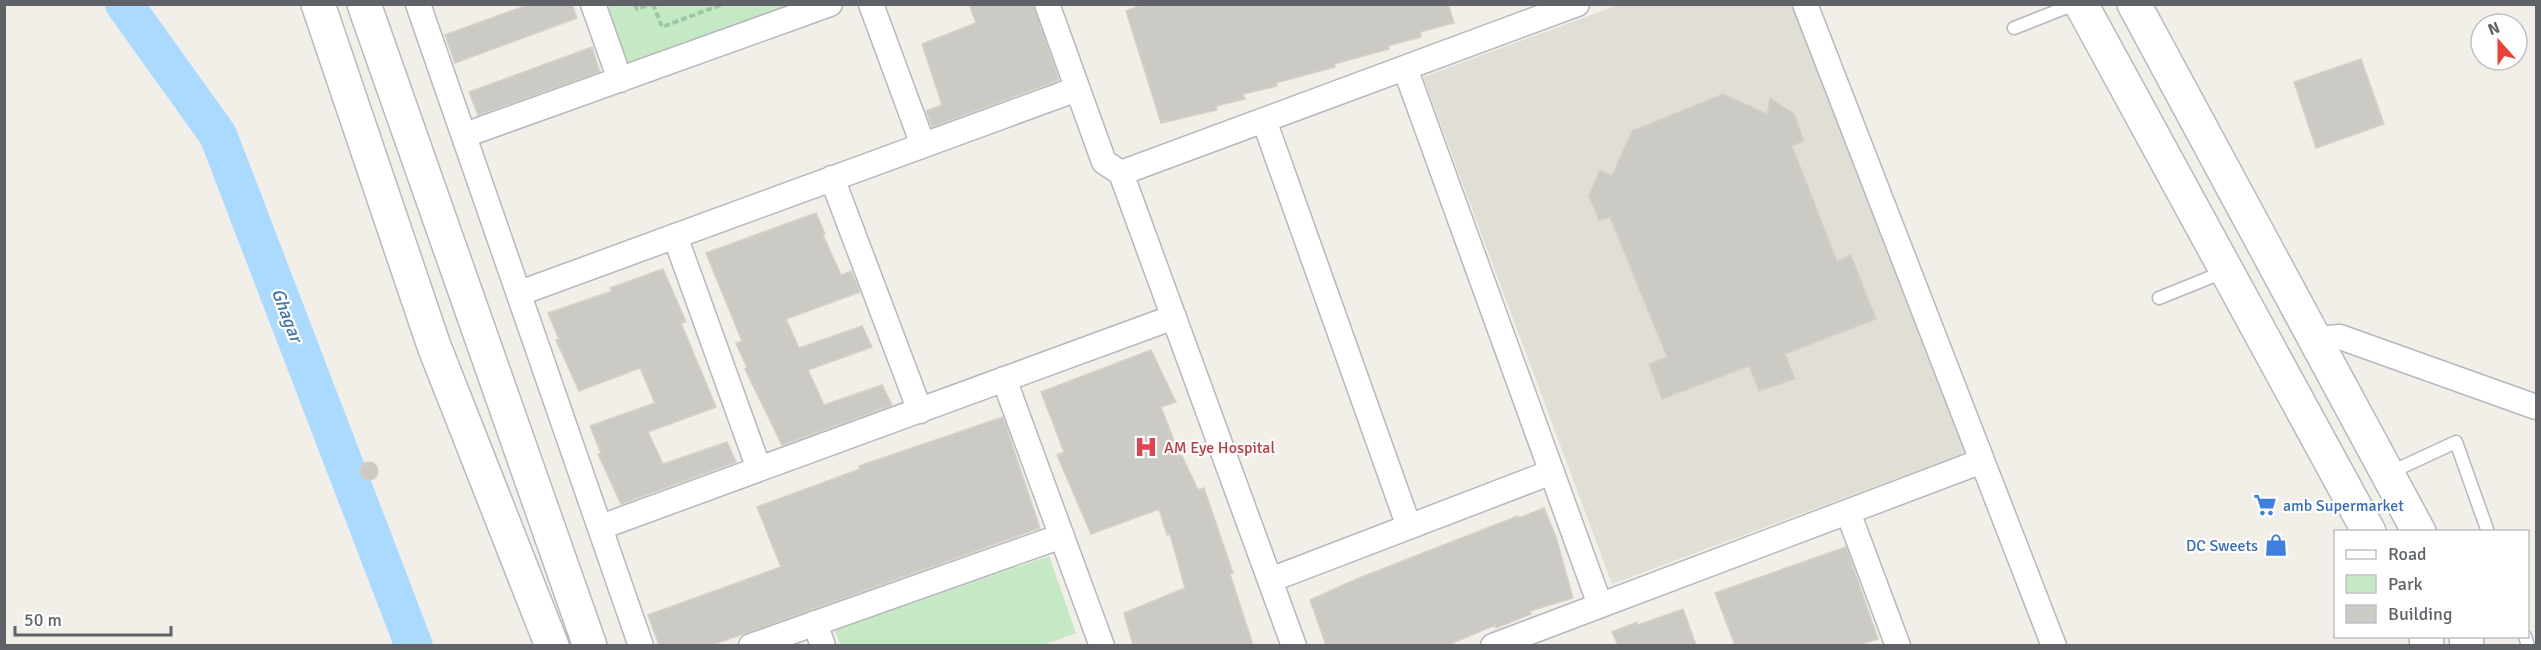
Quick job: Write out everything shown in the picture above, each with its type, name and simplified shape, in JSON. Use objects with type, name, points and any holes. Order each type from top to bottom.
[{"type":"street","points":[[318,4],[434,346],[552,645]]},
{"type":"street","points":[[363,4],[590,645]]},
{"type":"street","points":[[418,4],[641,645]]},
{"type":"street","points":[[593,4],[620,80]]},
{"type":"street","points":[[465,135],[830,4]]},
{"type":"street","points":[[871,4],[923,146]]},
{"type":"street","points":[[1121,173],[1577,4]]},
{"type":"street","points":[[1805,4],[2054,645]]},
{"type":"street","points":[[2081,4],[2368,530]]},
{"type":"street","points":[[2134,4],[2418,530]]},
{"type":"street","points":[[1047,5],[1104,162],[1121,173],[1294,645]]},
{"type":"street","points":[[1405,68],[1600,605]]},
{"type":"street","points":[[520,293],[1077,89]]},
{"type":"street","points":[[1264,120],[1409,527]]},
{"type":"street","points":[[832,178],[920,411]]},
{"type":"street","points":[[675,236],[759,469]]},
{"type":"street","points":[[601,527],[1174,317]]},
{"type":"street","points":[[2315,339],[2340,337],[2536,407]]},
{"type":"street","points":[[1004,379],[1062,536],[1095,643]]},
{"type":"street","points":[[1493,645],[1982,461]]},
{"type":"street","points":[[1270,580],[1552,472]]},
{"type":"street","points":[[1848,512],[1896,645]]},
{"type":"street","points":[[751,645],[1062,536]]},
{"type":"street","points":[[815,623],[824,645]]},
{"type":"lane","points":[[2014,28],[2075,4]]},
{"type":"lane","points":[[2159,298],[2227,271]]},
{"type":"lane","points":[[2388,474],[2456,442],[2488,530]]},
{"type":"path","points":[[635,4],[637,9],[652,4],[662,27],[723,4]]},
{"type":"shaded area","points":[[1618,5],[1801,5],[1967,452],[1612,584],[1423,77]]},
{"type":"green space","points":[[604,4],[792,5],[625,64]]},
{"type":"green space","points":[[1049,556],[1076,633],[1040,646],[840,645],[835,630]]},
{"type":"building","points":[[530,4],[572,4],[577,18],[455,63],[445,35]]},
{"type":"building","points":[[969,4],[1033,4],[1059,80],[932,127],[926,111],[942,105],[922,44],[976,23]]},
{"type":"building","points":[[1144,4],[1448,4],[1454,23],[1420,32],[1421,37],[1388,46],[1389,49],[1276,83],[1277,86],[1243,94],[1245,99],[1216,106],[1217,110],[1161,123],[1126,11]]},
{"type":"building","points":[[592,47],[600,72],[478,115],[469,92]]},
{"type":"building","points":[[2361,59],[2384,124],[2316,148],[2294,82]]},
{"type":"building","points":[[1723,94],[1767,114],[1770,98],[1794,114],[1804,141],[1792,146],[1837,261],[1851,255],[1876,319],[1785,354],[1795,379],[1759,391],[1749,366],[1662,399],[1649,364],[1667,357],[1610,217],[1599,221],[1589,195],[1600,170],[1612,176],[1632,131]]},
{"type":"building","points":[[816,213],[841,275],[851,271],[860,292],[786,319],[799,348],[862,326],[872,347],[808,370],[824,405],[882,385],[892,405],[782,445],[745,369],[747,368],[736,343],[742,341],[706,253]]},
{"type":"building","points":[[663,269],[686,322],[681,323],[716,407],[648,432],[663,464],[727,442],[736,462],[621,504],[598,454],[601,453],[590,426],[655,403],[640,368],[579,391],[556,340],[559,339],[548,313],[612,291],[610,288]]},
{"type":"building","points":[[1151,350],[1176,402],[1161,407],[1180,456],[1198,490],[1204,488],[1233,573],[1230,574],[1253,645],[1133,645],[1124,613],[1185,588],[1170,534],[1167,535],[1159,509],[1091,534],[1057,455],[1064,452],[1041,392]]},
{"type":"building","points":[[1003,417],[1040,528],[712,645],[659,645],[648,615],[781,567],[757,507],[860,469],[859,466]]},
{"type":"building","points":[[369,462],[375,465],[378,471],[375,477],[369,480],[363,477],[360,471],[363,465]]},
{"type":"building","points":[[1544,508],[1556,537],[1573,598],[1530,611],[1531,614],[1496,628],[1495,625],[1448,645],[1326,645],[1310,600],[1359,578]]},
{"type":"building","points":[[1846,547],[1878,639],[1859,645],[1735,645],[1715,593]]},
{"type":"building","points":[[1683,609],[1696,645],[1618,645],[1612,632],[1637,622],[1638,625]]},
{"type":"waterway","name":"Ghagar","points":[[124,4],[218,135],[414,646]]},
{"type":"place","name":"AM Eye Hospital","points":[[1146,447]]},
{"type":"place","name":"amb Supermarket","points":[[2265,505]]},
{"type":"place","name":"DC Sweets","points":[[2276,545]]}]
